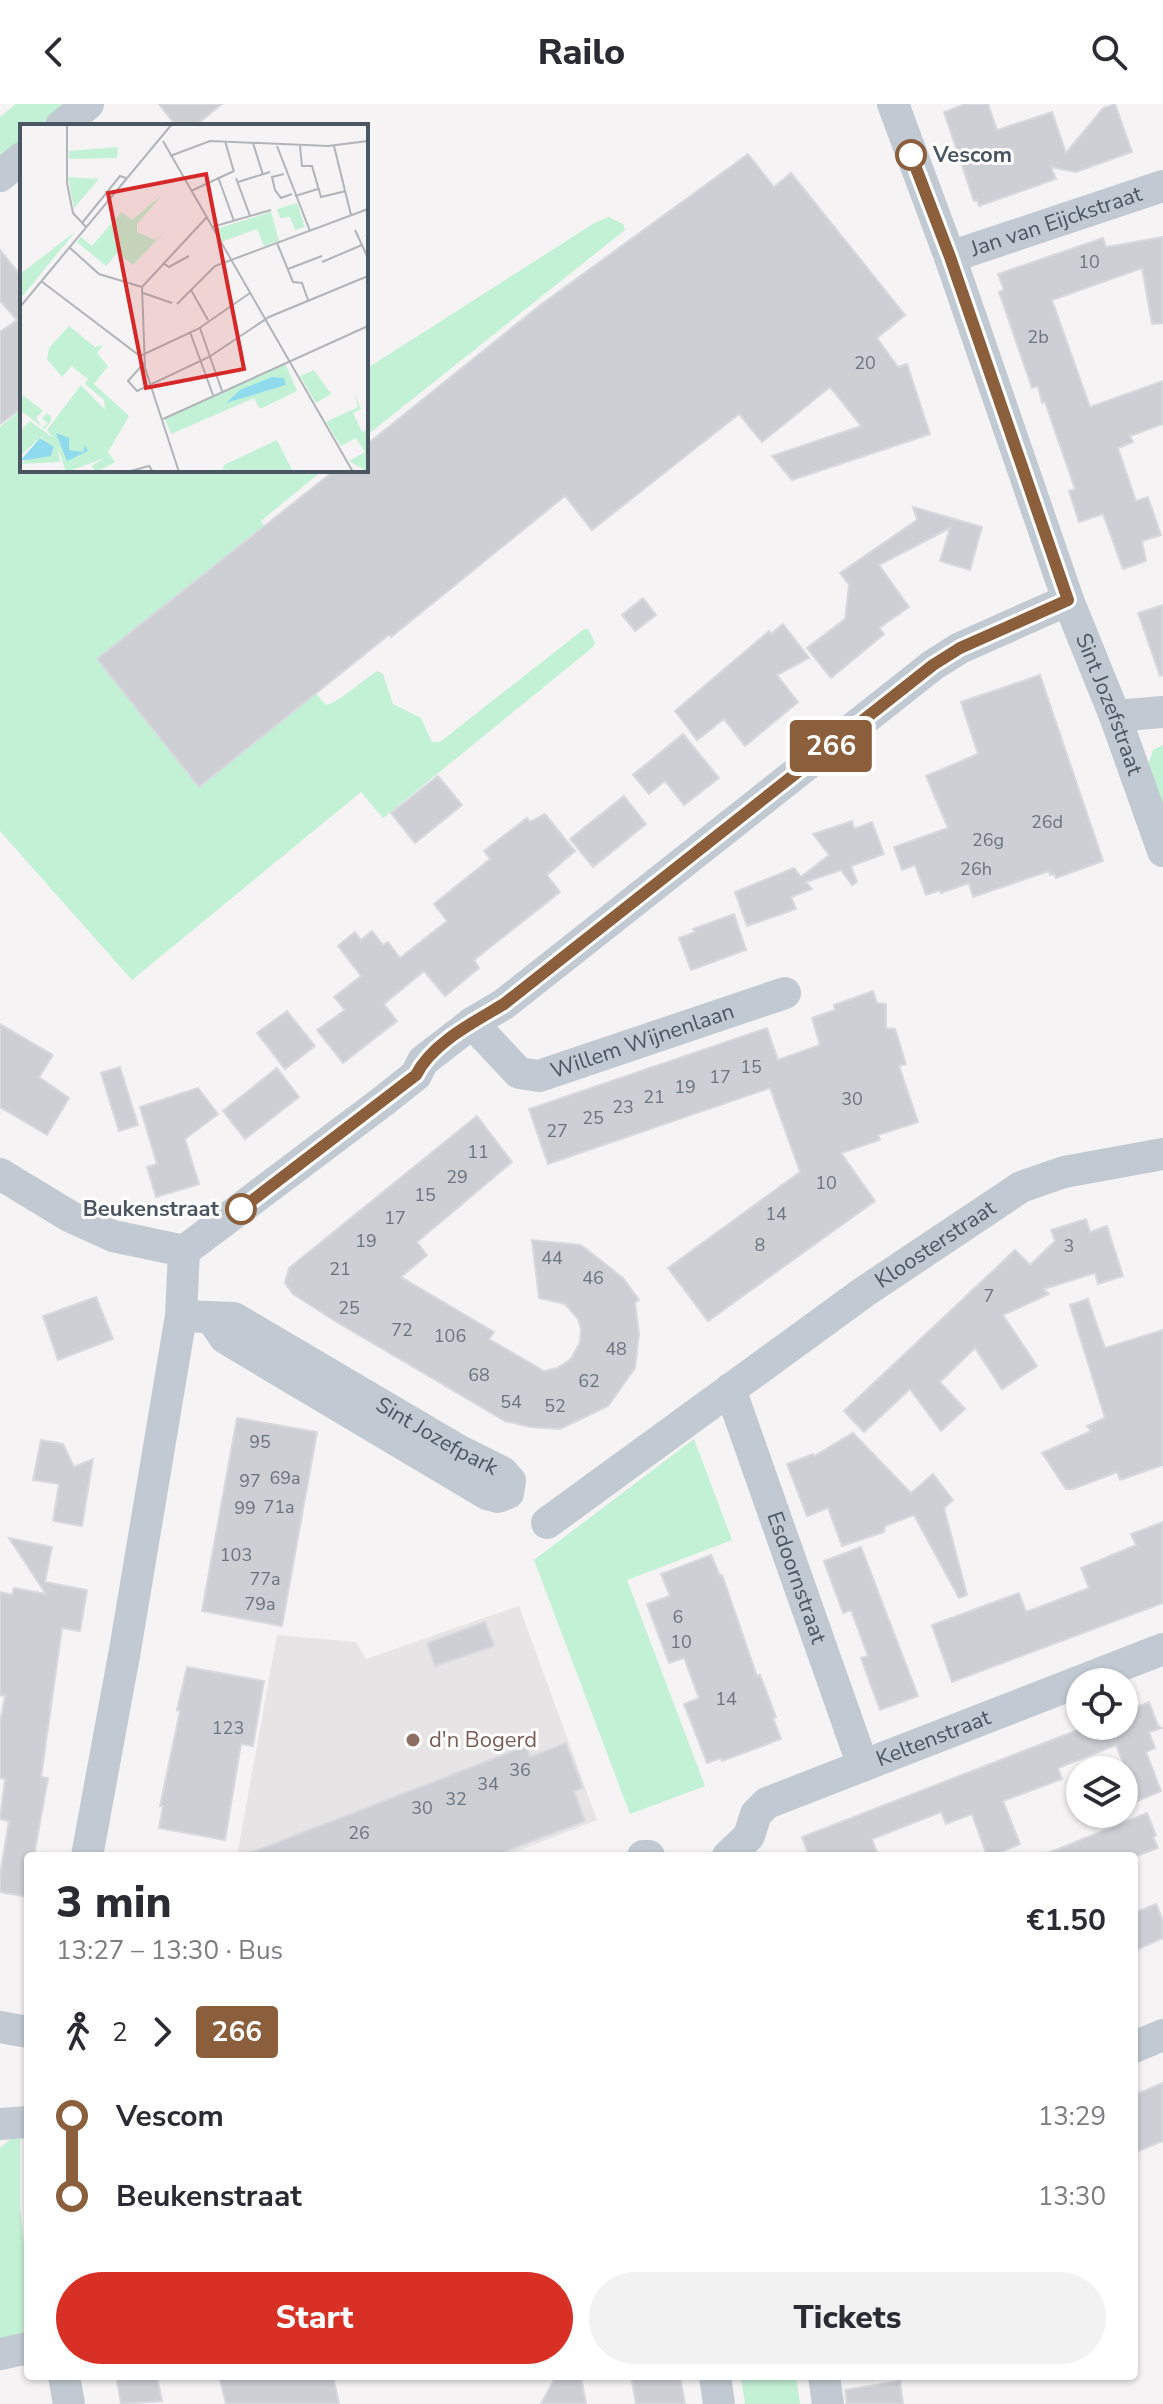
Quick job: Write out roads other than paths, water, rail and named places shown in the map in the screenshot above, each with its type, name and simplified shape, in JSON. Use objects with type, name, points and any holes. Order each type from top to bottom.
[{"type":"street","points":[[63,124],[88,104]]},
{"type":"street","name":"Sint Jozefstraat","points":[[893,104],[950,257],[1068,600],[1115,716],[1163,851]]},
{"type":"street","points":[[0,176],[20,160]]},
{"type":"street","name":"Jan van Eijckstraat","points":[[950,257],[1163,186]]},
{"type":"street","points":[[0,1174],[71,1217],[113,1236],[184,1251],[386,1099],[416,1075],[423,1061],[472,1023],[504,1004],[933,665],[960,648],[1068,600]]},
{"type":"street","points":[[1115,716],[1163,712]]},
{"type":"street","name":"Willem Wijnenlaan","points":[[472,1023],[519,1073],[539,1076],[785,993]]},
{"type":"street","name":"Kloosterstraat","points":[[730,1389],[864,1292],[1021,1187],[1064,1172],[1163,1154]]},
{"type":"street","points":[[88,1852],[125,1650],[196,1318],[184,1251]]},
{"type":"street","name":"Sint Jozefpark","points":[[196,1318],[234,1318],[458,1450],[502,1472],[510,1481],[508,1493],[498,1497],[487,1494],[196,1318]]},
{"type":"street","points":[[547,1523],[730,1389]]},
{"type":"street","name":"Esdoornstraat","points":[[730,1389],[863,1766]]},
{"type":"street","name":"Keltenstraat","points":[[743,1849],[756,1814],[767,1803],[1163,1649]]},
{"type":"street","points":[[0,2027],[24,2031]]},
{"type":"street","points":[[1138,2045],[1163,2035]]},
{"type":"street","points":[[0,2124],[24,2122]]},
{"type":"street","points":[[0,2354],[24,2349]]},
{"type":"street","points":[[65,2380],[69,2404]]},
{"type":"street","points":[[716,2380],[719,2404]]},
{"type":"street","points":[[825,2380],[828,2404]]},
{"type":"place","name":"Vescom","points":[[911,155]]},
{"type":"place","name":"Beukenstraat","points":[[241,1209]]},
{"type":"place","name":"d'n Bogerd","points":[[413,1740]]}]
